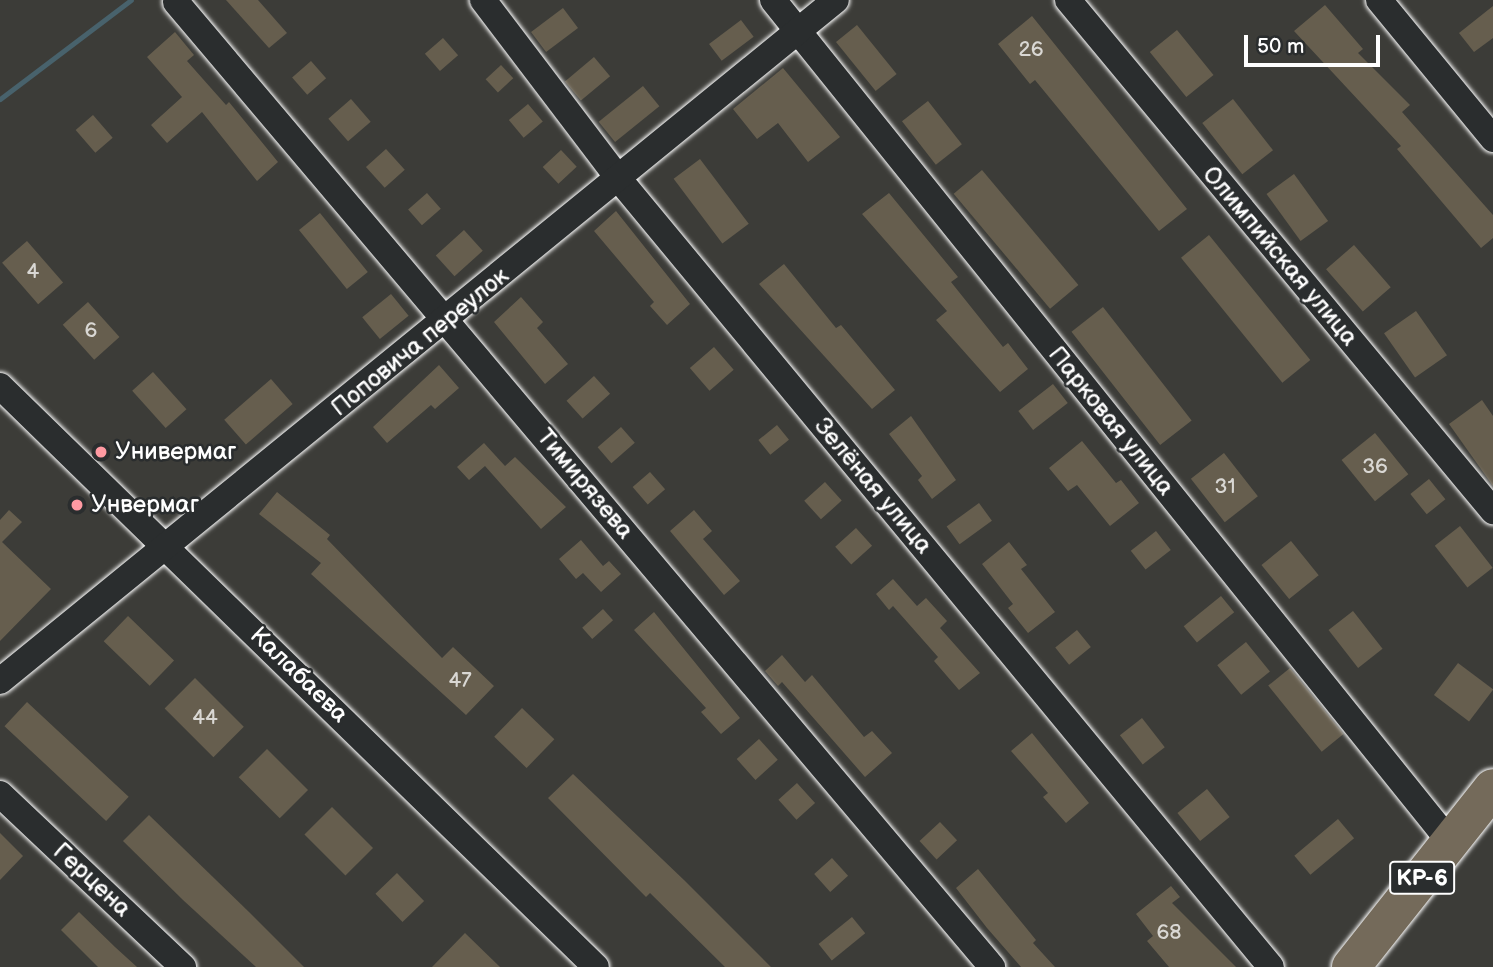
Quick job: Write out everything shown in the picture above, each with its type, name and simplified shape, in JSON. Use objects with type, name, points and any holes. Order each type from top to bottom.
[{"type":"highway","name":"KP-6","points":[[1351,967],[1493,788]]},
{"type":"street","name":"Зелёная улица","points":[[483,0],[618,178],[1271,967]]},
{"type":"street","name":"Парковая улица","points":[[773,0],[1450,842]]},
{"type":"street","name":"Поповича переулок","points":[[0,681],[169,548],[836,0]]},
{"type":"street","name":"Олимпийская улица","points":[[1068,0],[1493,511]]},
{"type":"street","points":[[1379,0],[1493,139]]},
{"type":"street","name":"Тимирязева","points":[[176,2],[992,967]]},
{"type":"street","name":"Калабаева","points":[[0,386],[596,967]]},
{"type":"street","name":"Герцена","points":[[0,794],[183,967]]},
{"type":"building","points":[[226,0],[258,0],[287,33],[269,48]]},
{"type":"building","points":[[1325,5],[1363,49],[1358,53],[1410,105],[1402,112],[1493,215],[1493,238],[1481,248],[1397,149],[1401,146],[1294,31]]},
{"type":"building","points":[[1493,6],[1493,38],[1474,52],[1459,33]]},
{"type":"building","points":[[563,8],[578,28],[546,52],[531,32]]},
{"type":"building","points":[[1032,16],[1187,209],[1159,231],[1035,80],[1030,84],[998,44]]},
{"type":"building","points":[[741,20],[754,37],[722,61],[709,44]]},
{"type":"building","points":[[857,25],[897,74],[876,91],[836,42]]},
{"type":"building","points":[[1177,30],[1214,75],[1186,97],[1150,52]]},
{"type":"building","points":[[175,32],[194,55],[187,61],[226,105],[229,102],[278,162],[257,181],[202,112],[167,143],[151,125],[182,97],[147,57]]},
{"type":"building","points":[[443,38],[458,55],[440,71],[425,54]]},
{"type":"building","points":[[594,57],[610,76],[581,101],[565,81]]},
{"type":"building","points":[[311,61],[326,78],[307,95],[292,77]]},
{"type":"building","points":[[501,65],[513,78],[498,92],[486,79]]},
{"type":"building","points":[[783,68],[840,137],[808,162],[778,123],[757,139],[733,109]]},
{"type":"building","points":[[643,86],[659,106],[615,142],[599,122]]},
{"type":"building","points":[[351,99],[371,122],[348,141],[328,119]]},
{"type":"building","points":[[1233,99],[1273,150],[1242,174],[1202,123]]},
{"type":"building","points":[[928,101],[962,144],[936,165],[902,121]]},
{"type":"building","points":[[528,104],[543,122],[524,138],[509,120]]},
{"type":"building","points":[[93,115],[113,138],[95,153],[76,130]]},
{"type":"building","points":[[386,149],[405,170],[385,188],[366,167]]},
{"type":"building","points":[[561,150],[577,167],[558,184],[543,167]]},
{"type":"building","points":[[700,159],[749,224],[722,244],[674,179]]},
{"type":"building","points":[[982,170],[1078,285],[1050,309],[954,194]]},
{"type":"building","points":[[1294,174],[1328,221],[1301,241],[1266,194]]},
{"type":"building","points":[[427,193],[441,209],[422,225],[408,209]]},
{"type":"building","points":[[889,193],[958,277],[951,282],[1003,347],[1008,343],[1028,369],[1000,392],[936,320],[947,311],[862,214]]},
{"type":"building","points":[[616,211],[690,304],[667,325],[650,306],[654,302],[594,231]]},
{"type":"building","points":[[320,213],[368,272],[347,289],[299,230]]},
{"type":"building","points":[[464,230],[483,251],[454,276],[436,255]]},
{"type":"building","points":[[1209,235],[1310,360],[1282,383],[1181,258]]},
{"type":"building","points":[[27,241],[63,283],[38,304],[2,263]]},
{"type":"building","points":[[1354,245],[1391,287],[1363,312],[1326,269]]},
{"type":"building","points":[[784,264],[836,328],[841,325],[895,390],[872,409],[759,284]]},
{"type":"building","points":[[391,294],[409,316],[380,339],[362,317]]},
{"type":"building","points":[[521,297],[543,322],[537,328],[568,364],[545,384],[494,322]]},
{"type":"building","points":[[88,302],[119,337],[94,360],[63,325]]},
{"type":"building","points":[[1103,307],[1192,420],[1160,445],[1071,332]]},
{"type":"building","points":[[1416,311],[1447,355],[1415,378],[1384,333]]},
{"type":"building","points":[[714,347],[734,370],[710,391],[690,368]]},
{"type":"building","points":[[439,365],[459,388],[435,409],[431,405],[387,443],[373,427]]},
{"type":"building","points":[[153,372],[186,409],[166,428],[132,391]]},
{"type":"building","points":[[594,376],[610,394],[583,419],[567,401]]},
{"type":"building","points":[[271,379],[293,404],[246,445],[224,420]]},
{"type":"building","points":[[1053,384],[1068,403],[1033,430],[1018,411]]},
{"type":"building","points":[[1482,400],[1493,416],[1493,486],[1449,424]]},
{"type":"building","points":[[911,416],[956,480],[932,499],[918,480],[922,476],[889,434]]},
{"type":"building","points":[[777,425],[789,440],[770,455],[758,440]]},
{"type":"building","points":[[621,427],[635,443],[611,463],[598,447]]},
{"type":"building","points":[[1375,433],[1408,474],[1375,501],[1342,460]]},
{"type":"building","points":[[1082,441],[1116,483],[1121,480],[1139,503],[1110,526],[1077,485],[1068,491],[1049,468]]},
{"type":"building","points":[[484,443],[505,466],[515,457],[566,507],[541,529],[485,466],[469,480],[457,467]]},
{"type":"building","points":[[1224,453],[1258,496],[1225,522],[1191,479]]},
{"type":"building","points":[[650,472],[665,489],[648,504],[633,487]]},
{"type":"building","points":[[1429,479],[1445,499],[1427,514],[1410,494]]},
{"type":"building","points":[[825,482],[842,501],[821,519],[804,501]]},
{"type":"building","points":[[277,492],[330,535],[327,539],[442,658],[453,647],[494,686],[466,715],[311,574],[321,563],[259,514]]},
{"type":"building","points":[[979,503],[992,521],[960,544],[947,527]]},
{"type":"building","points":[[9,510],[22,522],[2,542],[51,589],[0,641],[0,520]]},
{"type":"building","points":[[694,510],[712,531],[703,539],[740,581],[724,595],[670,531]]},
{"type":"building","points":[[1460,526],[1493,568],[1467,587],[1435,546]]},
{"type":"building","points":[[856,528],[872,546],[851,565],[835,547]]},
{"type":"building","points":[[1156,531],[1171,550],[1146,570],[1131,551]]},
{"type":"building","points":[[581,540],[603,566],[609,561],[621,574],[601,592],[583,573],[576,579],[559,559]]},
{"type":"building","points":[[1291,541],[1319,575],[1289,599],[1261,565]]},
{"type":"building","points":[[1009,542],[1027,565],[1021,569],[1055,612],[1028,633],[1008,608],[1013,604],[982,564]]},
{"type":"building","points":[[893,579],[917,606],[926,598],[947,621],[940,628],[980,673],[959,690],[934,661],[938,657],[893,606],[889,610],[876,594]]},
{"type":"building","points":[[1221,596],[1234,612],[1197,643],[1184,626]]},
{"type":"building","points":[[603,609],[613,620],[592,639],[582,628]]},
{"type":"building","points":[[1353,611],[1383,649],[1358,668],[1329,630]]},
{"type":"building","points":[[654,612],[740,718],[721,734],[701,712],[706,708],[634,630]]},
{"type":"building","points":[[128,616],[174,660],[150,686],[104,641]]},
{"type":"building","points":[[1077,630],[1091,647],[1069,665],[1055,648]]},
{"type":"building","points":[[1246,642],[1270,672],[1241,695],[1217,665]]},
{"type":"building","points":[[782,655],[805,682],[812,675],[864,737],[872,731],[892,753],[865,777],[782,682],[778,686],[765,671]]},
{"type":"building","points":[[1458,663],[1493,689],[1469,721],[1434,695]]},
{"type":"building","points":[[1290,668],[1343,734],[1322,752],[1268,686]]},
{"type":"building","points":[[195,678],[244,727],[213,757],[165,708]]},
{"type":"building","points":[[27,702],[129,797],[106,821],[4,726]]},
{"type":"building","points":[[522,708],[554,739],[527,768],[494,737]]},
{"type":"building","points":[[1142,718],[1165,747],[1143,764],[1120,735]]},
{"type":"building","points":[[1032,733],[1089,803],[1066,823],[1043,797],[1048,793],[1011,751]]},
{"type":"building","points":[[759,739],[778,760],[755,780],[737,759]]},
{"type":"building","points":[[267,749],[308,790],[280,818],[239,777]]},
{"type":"building","points":[[573,774],[771,967],[725,967],[650,893],[646,897],[548,798]]},
{"type":"building","points":[[797,783],[815,803],[796,820],[778,800]]},
{"type":"building","points":[[1207,789],[1230,817],[1200,841],[1177,813]]},
{"type":"building","points":[[332,807],[373,848],[345,876],[304,835]]},
{"type":"building","points":[[149,815],[304,967],[256,967],[183,900],[123,841]]},
{"type":"building","points":[[1338,819],[1354,838],[1310,875],[1294,856]]},
{"type":"building","points":[[940,822],[957,840],[937,859],[920,841]]},
{"type":"building","points":[[0,833],[23,856],[0,880]]},
{"type":"building","points":[[832,858],[848,876],[830,892],[814,874]]},
{"type":"building","points":[[978,869],[1036,940],[1033,943],[1055,967],[1021,967],[987,928],[956,888]]},
{"type":"building","points":[[397,873],[424,901],[403,922],[375,894]]},
{"type":"building","points":[[1171,886],[1180,897],[1172,903],[1236,967],[1169,967],[1147,941],[1153,936],[1136,914]]},
{"type":"building","points":[[79,912],[137,967],[98,967],[61,930]]},
{"type":"building","points":[[852,917],[865,933],[832,960],[819,944]]},
{"type":"building","points":[[465,933],[500,967],[432,967]]},
{"type":"waterway","points":[[0,99],[131,0]]},
{"type":"place","name":"Универмаг","points":[[101,452]]},
{"type":"place","name":"Унвермаг","points":[[77,505]]}]
